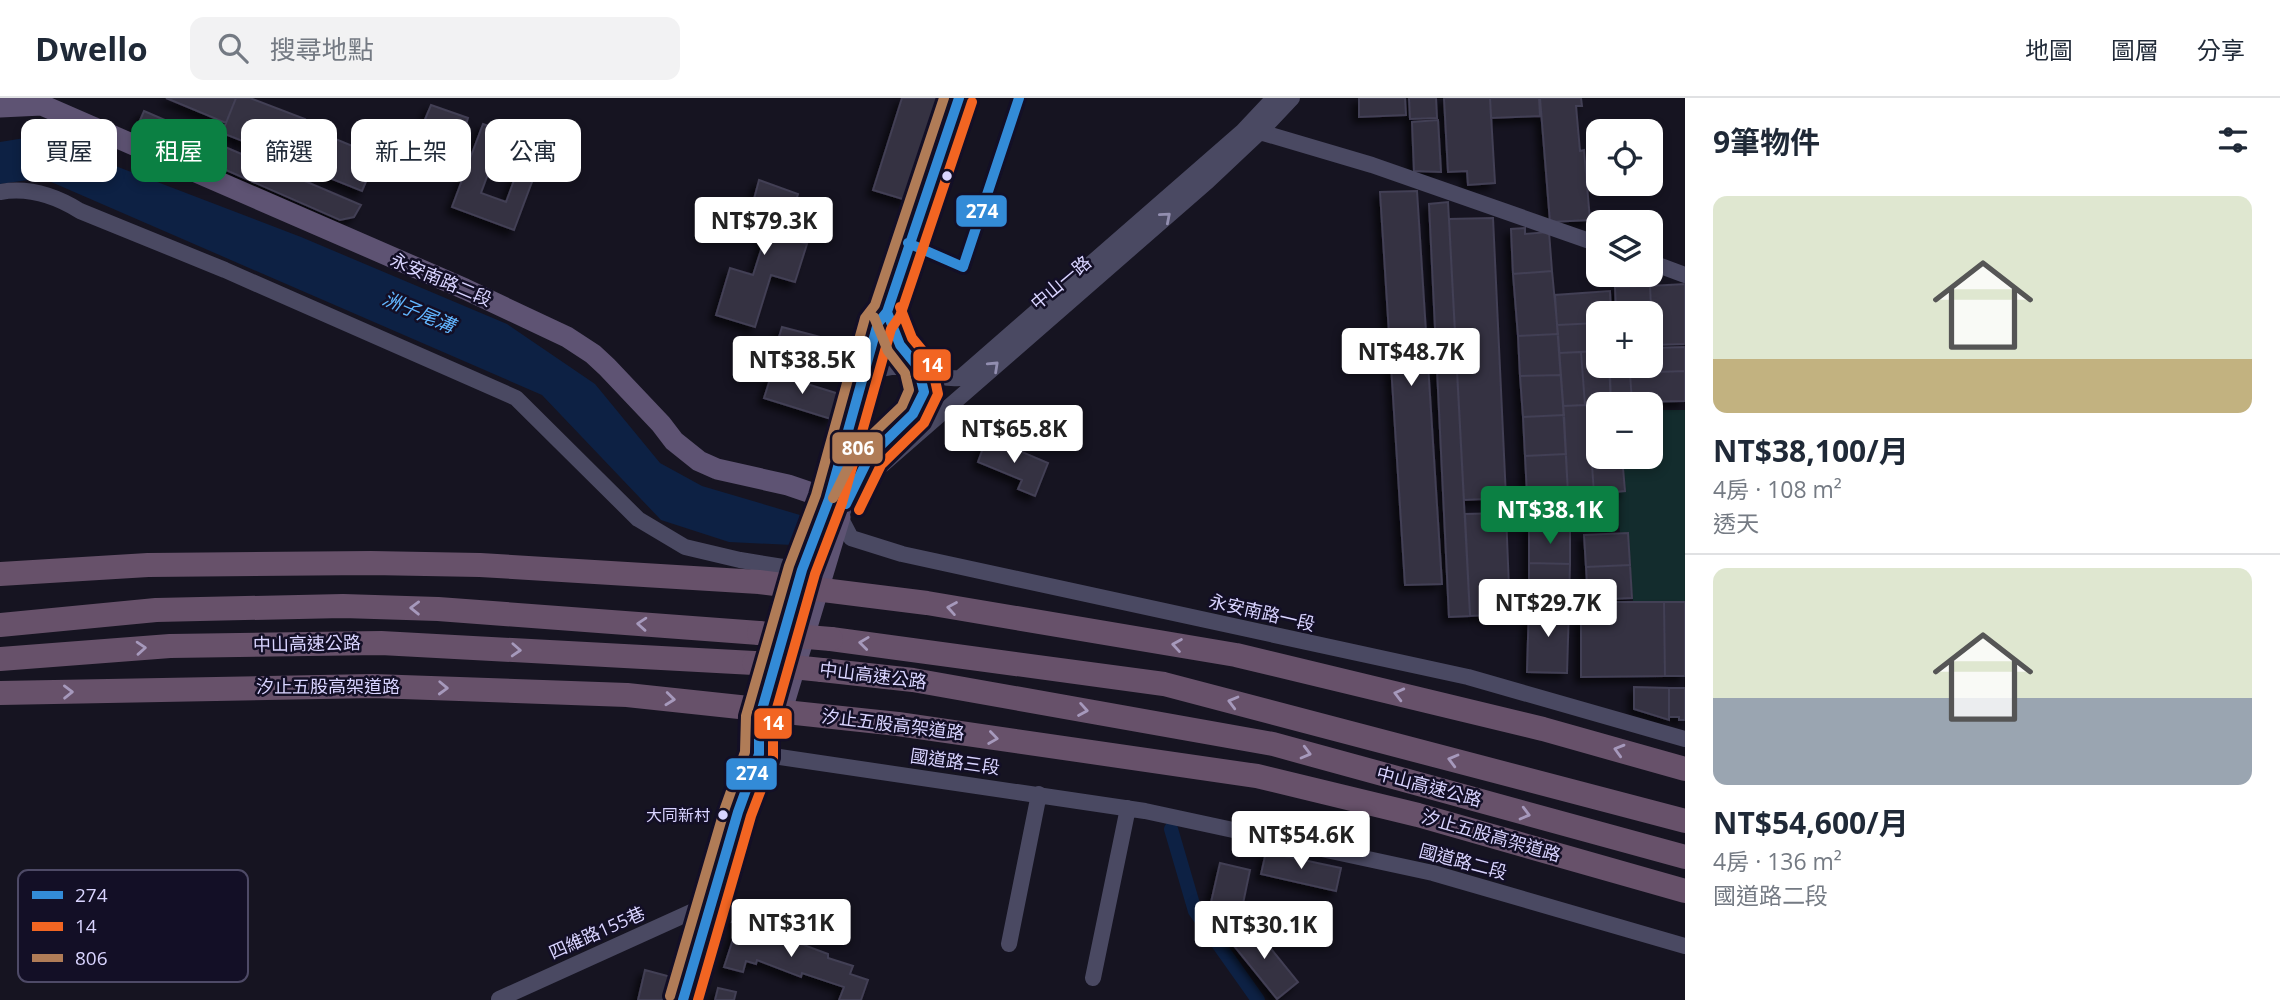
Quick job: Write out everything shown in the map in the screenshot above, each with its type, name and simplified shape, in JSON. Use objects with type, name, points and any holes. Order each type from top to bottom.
[{"type":"highway","points":[[0,574],[148,565],[370,563],[480,565],[759,582],[927,603],[1236,655],[1543,729],[1685,769]]},
{"type":"highway","name":"中山高速公路","points":[[0,625],[156,610],[343,606],[438,609],[831,639],[1164,684],[1685,821]]},
{"type":"highway","name":"中山高速公路","points":[[0,659],[170,646],[381,643],[754,663],[914,680],[1273,744],[1685,858]]},
{"type":"highway","name":"汐止五股高架道路","points":[[0,693],[373,685],[627,695],[898,724],[1257,775],[1418,815],[1685,891]]},
{"type":"main road","name":"永安南路二段","points":[[0,107],[42,105],[465,289],[567,337],[607,366],[674,440],[699,461],[718,469],[788,485],[834,508]]},
{"type":"main road","points":[[759,754],[759,720],[803,570],[834,508]]},
{"type":"main road","points":[[683,1000],[738,812],[759,754],[779,720],[834,508]]},
{"type":"street","points":[[834,508],[878,323],[887,312],[959,98]]},
{"type":"street","name":"中山一路","points":[[918,367],[939,379],[960,378],[1243,131],[1274,98]]},
{"type":"street","name":"中山一路","points":[[834,508],[1208,181],[1292,98]]},
{"type":"street","points":[[1260,132],[1372,165],[1586,240]]},
{"type":"street","points":[[0,192],[14,189],[59,198],[80,211],[225,270],[516,398],[638,519],[673,540],[685,547],[740,560],[803,570]]},
{"type":"street","points":[[1663,267],[1685,275]]},
{"type":"street","points":[[887,312],[900,345],[918,367]]},
{"type":"street","points":[[866,372],[892,366],[918,367]]},
{"type":"street","name":"中山一路","points":[[851,493],[869,457],[913,414],[919,404],[924,392],[918,367]]},
{"type":"street","name":"永安南路一段","points":[[834,508],[851,538],[902,554],[1468,677],[1685,739]]},
{"type":"street","name":"國道路三段","points":[[759,754],[1145,811]]},
{"type":"street","points":[[1009,944],[1039,794]]},
{"type":"street","points":[[1093,978],[1128,808]]},
{"type":"street","name":"國道路二段","points":[[1145,811],[1433,873],[1685,946]]},
{"type":"street","name":"四維路155巷","points":[[499,999],[711,903]]},
{"type":"green space","points":[[1663,410],[1685,410],[1685,602],[1633,602],[1628,534],[1620,533],[1616,492],[1625,491],[1623,469],[1663,469]]},
{"type":"water","points":[[21,139],[21,181],[0,184],[0,142]]},
{"type":"water","points":[[117,167],[131,172],[131,182],[157,182],[301,237],[507,324],[595,384],[660,463],[702,486],[800,515],[792,545],[729,542],[661,520],[542,395],[51,182],[117,182]]},
{"type":"building","points":[[166,98],[236,98],[227,120],[216,119]]},
{"type":"building","points":[[236,98],[250,98],[305,119],[241,119],[241,140],[227,135],[227,120]]},
{"type":"building","points":[[902,98],[938,98],[906,200],[873,190]]},
{"type":"building","points":[[1359,98],[1405,98],[1406,115],[1359,117]]},
{"type":"building","points":[[1409,98],[1436,98],[1437,118],[1410,119]]},
{"type":"building","points":[[1444,98],[1490,98],[1495,183],[1468,185],[1467,171],[1448,172]]},
{"type":"building","points":[[1490,98],[1539,98],[1540,116],[1491,118]]},
{"type":"building","points":[[1540,98],[1581,98],[1582,106],[1576,106],[1580,151],[1584,150],[1589,210],[1586,210],[1586,220],[1550,222]]},
{"type":"building","points":[[431,105],[468,118],[468,119],[425,119]]},
{"type":"building","points":[[144,111],[163,119],[141,119]]},
{"type":"building","points":[[1438,120],[1441,172],[1414,171],[1412,122]]},
{"type":"building","points":[[483,124],[485,182],[481,193],[506,202],[513,182],[532,182],[514,230],[452,207],[461,182],[471,182],[471,156]]},
{"type":"building","points":[[337,140],[351,145],[351,182],[366,182],[362,191],[337,181]]},
{"type":"building","points":[[227,148],[241,154],[241,177],[227,170]]},
{"type":"building","points":[[759,180],[798,194],[785,237],[807,244],[795,282],[771,275],[755,327],[716,315],[730,268],[753,275],[769,225],[749,218]]},
{"type":"building","points":[[253,182],[307,182],[361,205],[354,217],[340,220]]},
{"type":"building","points":[[1417,191],[1442,584],[1405,585],[1380,192]]},
{"type":"building","points":[[1448,202],[1470,616],[1449,617],[1429,204]]},
{"type":"building","points":[[1493,218],[1506,498],[1464,500],[1449,219]]},
{"type":"building","points":[[1525,228],[1525,234],[1549,232],[1552,271],[1513,274],[1511,229]]},
{"type":"building","points":[[1552,271],[1558,334],[1518,336],[1513,274]]},
{"type":"building","points":[[1685,284],[1685,344],[1663,345],[1663,301],[1651,301],[1650,287]]},
{"type":"building","points":[[1615,287],[1650,287],[1651,301],[1616,301]]},
{"type":"building","points":[[1610,291],[1610,301],[1586,301],[1586,324],[1557,325],[1555,295]]},
{"type":"building","points":[[1586,324],[1586,352],[1559,353],[1557,325]]},
{"type":"building","points":[[782,327],[847,344],[840,368],[775,350]]},
{"type":"building","points":[[1558,334],[1561,375],[1520,376],[1518,336]]},
{"type":"building","points":[[1685,347],[1685,371],[1663,372],[1663,348]]},
{"type":"building","points":[[1581,352],[1586,352],[1586,378],[1610,378],[1610,392],[1586,392],[1586,405],[1585,405]]},
{"type":"building","points":[[1581,352],[1585,405],[1563,406],[1559,353]]},
{"type":"building","points":[[1685,371],[1685,401],[1663,401],[1663,392],[1631,392],[1630,378],[1663,378],[1663,372]]},
{"type":"building","points":[[772,373],[839,394],[831,419],[764,398]]},
{"type":"building","points":[[1561,375],[1564,415],[1523,417],[1520,376]]},
{"type":"building","points":[[1610,378],[1630,378],[1631,392],[1611,392]]},
{"type":"building","points":[[1586,405],[1586,469],[1592,469],[1594,494],[1568,494],[1563,406]]},
{"type":"building","points":[[1564,415],[1566,454],[1525,456],[1523,417]]},
{"type":"building","points":[[987,437],[1048,463],[1035,496],[1018,489],[1022,480],[978,462]]},
{"type":"building","points":[[1566,454],[1568,494],[1527,494],[1525,456]]},
{"type":"building","points":[[1592,469],[1623,469],[1625,491],[1594,494]]},
{"type":"building","points":[[1527,494],[1568,494],[1570,528],[1529,529]]},
{"type":"building","points":[[1506,513],[1510,614],[1470,616],[1465,514]]},
{"type":"building","points":[[1570,528],[1570,564],[1529,563],[1529,529]]},
{"type":"building","points":[[1628,533],[1630,565],[1586,567],[1584,535]]},
{"type":"building","points":[[1529,563],[1570,564],[1569,606],[1529,605]]},
{"type":"building","points":[[1630,565],[1632,598],[1588,600],[1586,567]]},
{"type":"building","points":[[1581,602],[1664,602],[1665,676],[1581,677]]},
{"type":"building","points":[[1664,602],[1685,602],[1685,676],[1665,676]]},
{"type":"building","points":[[1529,605],[1569,606],[1567,673],[1527,672]]},
{"type":"building","points":[[1634,687],[1669,688],[1669,720],[1634,709]]},
{"type":"building","points":[[1669,688],[1685,688],[1685,720],[1669,717]]},
{"type":"building","points":[[1266,852],[1341,868],[1336,891],[1261,874]]},
{"type":"building","points":[[1220,863],[1250,870],[1240,918],[1209,911]]},
{"type":"building","points":[[736,914],[762,928],[760,936],[778,942],[780,936],[828,954],[828,958],[853,966],[850,974],[868,980],[861,1000],[839,1000],[844,987],[802,973],[801,977],[757,960],[756,964],[746,961],[743,972],[724,967],[738,924],[732,922]]},
{"type":"building","points":[[1251,924],[1298,982],[1277,999],[1230,941]]},
{"type":"building","points":[[645,970],[671,977],[665,1000],[638,1000]]},
{"type":"building","points":[[718,988],[736,992],[734,1000],[715,1000]]},
{"type":"waterway","name":"洲子尾溝","points":[[1171,829],[1195,911],[1258,1000]]},
{"type":"transit line","name":"806","points":[[670,996],[725,808],[745,752],[746,716],[789,566],[816,495],[865,318],[875,305],[944,98]]},
{"type":"transit line","name":"274","points":[[683,1000],[738,812],[759,754],[759,720],[802,570],[829,499],[878,323],[887,312],[959,98]]},
{"type":"transit line","name":"274","points":[[908,243],[963,267],[1019,98]]},
{"type":"transit line","name":"14","points":[[698,1000],[751,816],[773,758],[773,722],[815,574],[842,503],[891,329],[900,316],[972,102]]},
{"type":"transit line","name":"14","points":[[859,510],[881,465],[924,423],[938,394],[931,361],[912,338],[900,307]]},
{"type":"transit line","name":"274","points":[[846,504],[869,457],[913,414],[924,392],[918,367],[900,345],[887,312]]},
{"type":"transit line","name":"806","points":[[833,498],[857,449],[902,406],[909,390],[905,373],[888,351],[874,317]]},
{"type":"place","name":"大同新村","points":[[723,815]]}]
